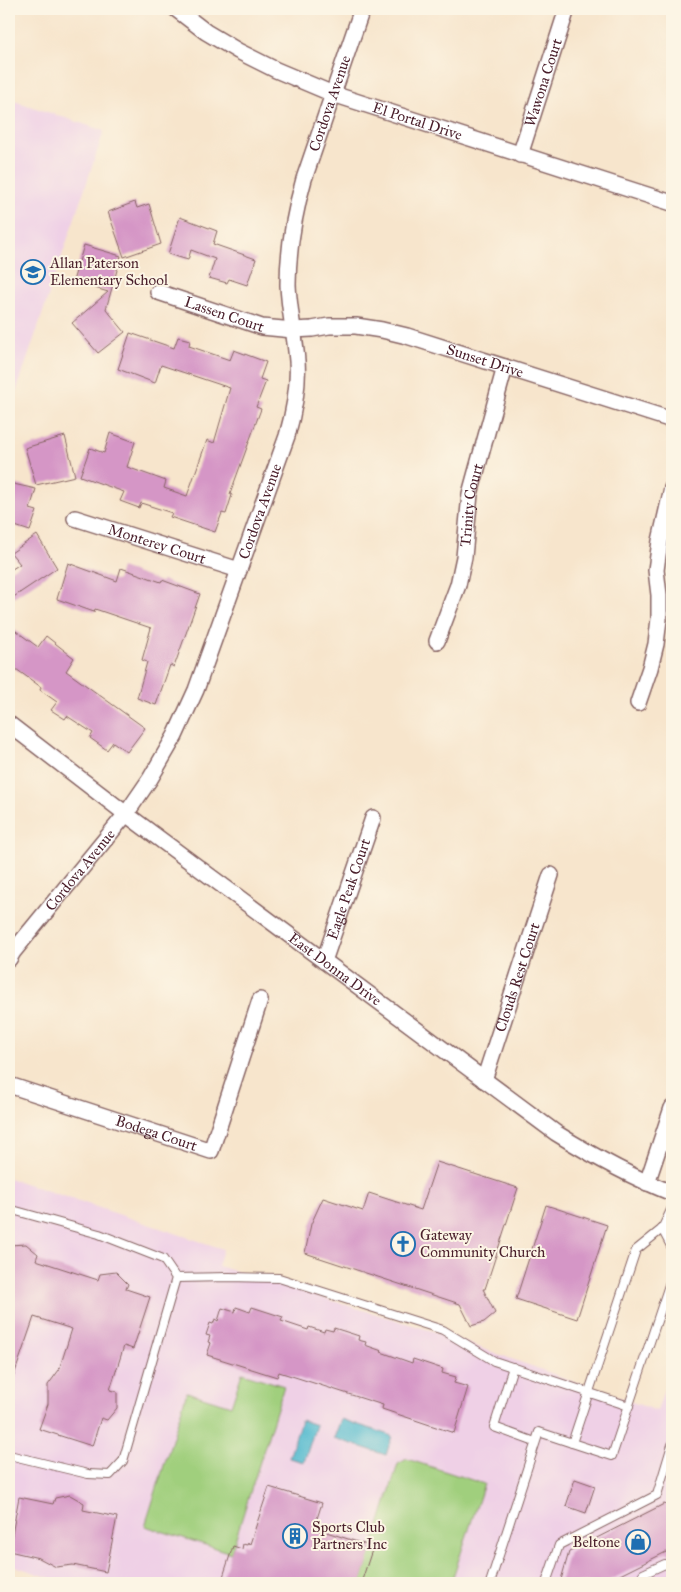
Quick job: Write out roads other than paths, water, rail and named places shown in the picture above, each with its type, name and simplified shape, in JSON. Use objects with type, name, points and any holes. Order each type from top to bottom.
[{"type":"street","name":"El Portal Drive","points":[[176,9],[206,32],[238,51],[276,70],[333,94],[672,203]]},
{"type":"street","name":"Cordova Avenue","points":[[10,954],[126,814],[150,780],[175,736],[196,690],[293,415],[297,393],[297,361],[288,286],[292,229],[304,179],[362,9]]},
{"type":"street","name":"Wawona Court","points":[[520,155],[567,9]]},
{"type":"street","name":"Lassen Court","points":[[158,292],[262,327],[293,330]]},
{"type":"street","name":"Sunset Drive","points":[[293,330],[329,326],[356,326],[408,336],[672,420]]},
{"type":"street","name":"Trinity Court","points":[[437,641],[458,585],[464,557],[470,494],[506,367]]},
{"type":"street","points":[[638,703],[656,644],[659,595],[656,570],[660,541],[672,488]]},
{"type":"street","name":"Monterey Court","points":[[75,518],[239,570]]},
{"type":"street","name":"East Donna Drive","points":[[9,724],[126,814],[518,1106],[600,1159],[647,1183],[672,1193]]},
{"type":"street","name":"Eagle Peak Court","points":[[324,961],[373,818]]},
{"type":"street","name":"Clouds Rest Court","points":[[484,1080],[551,875]]},
{"type":"street","name":"Bodega Court","points":[[9,1085],[211,1151],[260,1000]]},
{"type":"street","points":[[647,1183],[672,1108]]},
{"type":"lane","points":[[572,1443],[636,1250],[662,1229],[672,1208]]},
{"type":"lane","points":[[9,1209],[99,1234],[163,1259],[176,1278]]},
{"type":"lane","points":[[662,1229],[672,1248]]},
{"type":"lane","points":[[490,1583],[539,1432],[612,1456],[672,1276]]},
{"type":"lane","points":[[176,1278],[279,1278],[443,1330],[494,1361],[628,1406]]},
{"type":"lane","points":[[9,1455],[88,1474],[110,1476],[122,1461],[176,1278]]},
{"type":"lane","points":[[513,1367],[494,1428],[535,1442]]},
{"type":"lane","points":[[546,1583],[559,1544],[657,1495],[672,1445]]},
{"type":"lane","points":[[640,1583],[643,1574],[664,1564],[672,1567]]},
{"type":"water","points":[[341,1419],[392,1436],[386,1455],[334,1438]]},
{"type":"water","points":[[301,1420],[316,1425],[304,1462],[289,1458]]},
{"type":"place","name":"Allan Paterson Elementary School","points":[[33,272]]},
{"type":"place","name":"Gateway Community Church","points":[[403,1244]]},
{"type":"place","name":"Sports Club Partners Inc","points":[[295,1536]]},
{"type":"place","name":"Beltone","points":[[638,1542]]}]
